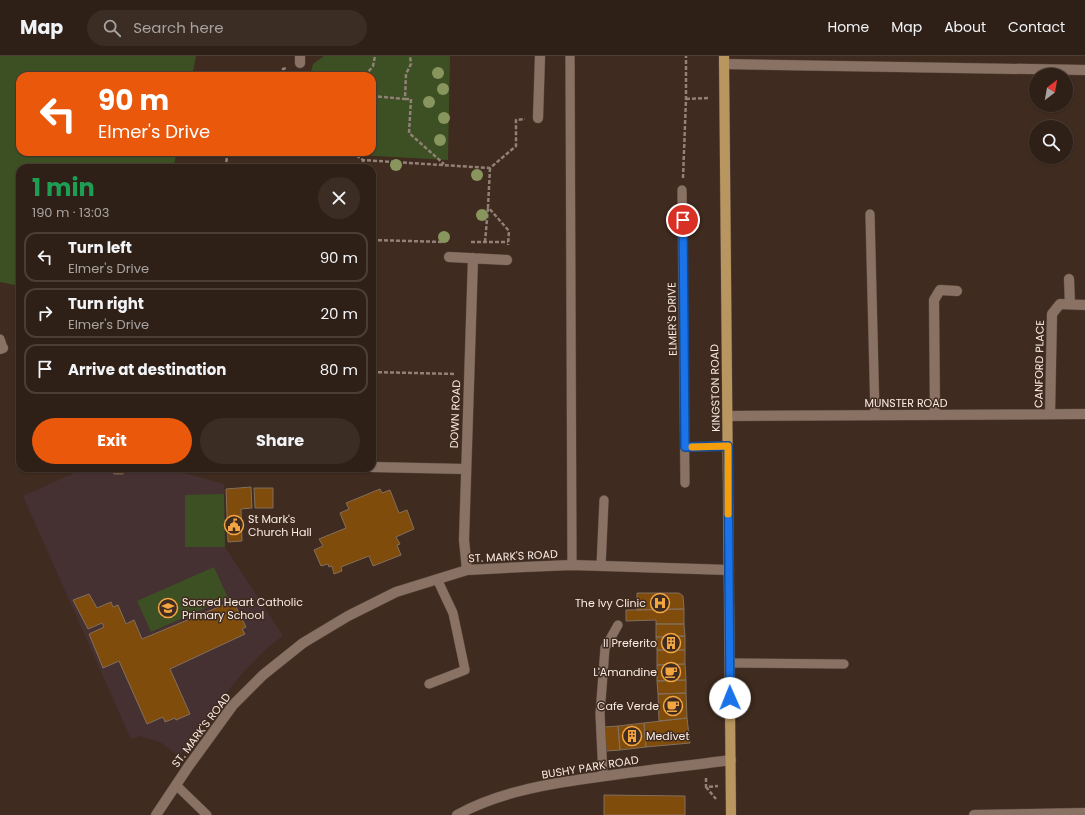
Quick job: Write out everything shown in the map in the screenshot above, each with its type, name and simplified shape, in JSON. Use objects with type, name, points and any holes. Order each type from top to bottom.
[{"type":"main road","name":"KINGSTON ROAD","points":[[724,60],[731,815]]},
{"type":"street","points":[[538,118],[540,56]]},
{"type":"street","points":[[724,60],[1085,70]]},
{"type":"street","points":[[449,257],[507,260]]},
{"type":"street","name":"DOWN ROAD","points":[[466,570],[464,540],[465,469],[473,258]]},
{"type":"street","points":[[1069,279],[1070,304]]},
{"type":"street","points":[[935,415],[934,300],[940,290],[957,291]]},
{"type":"street","name":"CANFORD PLACE","points":[[1050,414],[1052,314],[1060,304],[1085,305]]},
{"type":"street","name":"MUNSTER ROAD","points":[[728,416],[1085,414]]},
{"type":"street","points":[[376,467],[465,469]]},
{"type":"street","name":"ST. MARK'S ROAD","points":[[156,815],[233,705],[263,675],[302,643],[348,616],[396,592],[466,570],[524,567],[601,566],[729,570]]},
{"type":"street","name":"BUSHY PARK ROAD","points":[[457,815],[471,808],[507,795],[547,785],[603,776],[731,760]]},
{"type":"street","points":[[974,815],[1085,813]]},
{"type":"lane","points":[[570,56],[572,566]]},
{"type":"lane","name":"ELMER'S DRIVE","points":[[682,190],[686,483]]},
{"type":"lane","points":[[870,214],[875,415]]},
{"type":"lane","points":[[685,447],[728,446]]},
{"type":"lane","points":[[601,566],[604,500]]},
{"type":"lane","points":[[429,684],[465,670],[454,613],[437,579]]},
{"type":"lane","points":[[603,776],[600,714],[605,648],[618,625]]},
{"type":"lane","points":[[730,663],[844,664]]},
{"type":"lane","points":[[176,785],[207,815]]},
{"type":"path","points":[[368,72],[373,66],[375,56]]},
{"type":"path","points":[[405,99],[406,74],[411,64],[410,56]]},
{"type":"path","points":[[682,190],[686,99],[686,56]]},
{"type":"path","points":[[376,96],[411,99],[409,133],[445,165]]},
{"type":"path","points":[[686,99],[724,97]]},
{"type":"path","points":[[356,156],[363,160],[490,168],[516,146],[516,120],[538,118]]},
{"type":"path","points":[[485,242],[490,168]]},
{"type":"path","points":[[488,207],[509,231],[507,260]]},
{"type":"path","points":[[376,240],[450,242],[449,257]]},
{"type":"path","points":[[464,242],[508,242]]},
{"type":"path","points":[[376,372],[469,374]]},
{"type":"shaded area","name":"Sacred Heart Catholic Primary School","points":[[76,472],[180,472],[224,484],[225,547],[283,636],[267,648],[240,676],[179,757],[162,743],[141,736],[131,739],[23,496]]},
{"type":"green space","points":[[0,56],[196,56],[193,72],[16,72],[16,156],[176,156],[174,164],[16,164],[16,285],[0,282]]},
{"type":"green space","points":[[324,56],[450,56],[448,160],[376,156],[376,72],[311,72],[313,64]]},
{"type":"green space","points":[[224,494],[225,547],[185,547],[185,495]]},
{"type":"green space","points":[[214,567],[228,598],[151,632],[137,601]]},
{"type":"building","points":[[113,472],[124,472],[123,474],[114,474]]},
{"type":"building","name":"St Mark's Church Hall","points":[[251,487],[252,508],[241,509],[242,541],[228,542],[226,489]]},
{"type":"building","points":[[254,488],[273,488],[273,508],[255,508]]},
{"type":"building","points":[[380,489],[382,493],[390,490],[399,513],[407,510],[414,529],[396,537],[400,544],[397,545],[401,555],[373,566],[369,556],[341,567],[342,571],[334,574],[332,566],[329,567],[328,564],[321,566],[314,550],[323,546],[319,539],[346,528],[340,513],[349,509],[346,503]]},
{"type":"building","name":"The Ivy Clinic","points":[[637,593],[679,593],[683,596],[684,609],[637,610]]},
{"type":"building","points":[[89,594],[97,608],[111,602],[113,607],[118,605],[126,624],[134,620],[142,639],[233,601],[246,627],[242,629],[245,634],[170,669],[190,714],[176,720],[175,718],[165,722],[163,717],[147,724],[119,661],[103,668],[89,634],[104,627],[102,623],[88,629],[73,600]]},
{"type":"building","points":[[684,609],[684,624],[656,624],[656,620],[626,621],[626,610]]},
{"type":"building","points":[[656,624],[684,624],[685,636],[656,637]]},
{"type":"building","name":"Il Preferito","points":[[685,636],[685,650],[657,650],[656,637]]},
{"type":"building","points":[[657,650],[685,650],[685,664],[657,665]]},
{"type":"building","name":"L'Amandine","points":[[685,664],[686,680],[657,681],[657,665]]},
{"type":"building","points":[[686,680],[686,693],[658,694],[657,681]]},
{"type":"building","name":"Cafe Verde","points":[[686,693],[687,718],[659,721],[658,694]]},
{"type":"building","points":[[687,718],[690,743],[646,747],[644,723]]},
{"type":"building","name":"Medivet","points":[[644,723],[646,747],[620,750],[618,726]]},
{"type":"building","points":[[618,726],[620,750],[606,751],[604,727]]},
{"type":"building","points":[[604,795],[685,796],[685,815],[604,815]]},
{"type":"slow traffic","points":[[692,447],[728,446],[728,514]]},
{"type":"place","name":"St Mark's Church Hall","points":[[234,525]]},
{"type":"place","name":"The Ivy Clinic","points":[[660,603]]},
{"type":"place","name":"Sacred Heart Catholic Primary School","points":[[168,608]]},
{"type":"place","name":"Il Preferito","points":[[671,643]]},
{"type":"place","name":"L'Amandine","points":[[671,672]]},
{"type":"place","name":"Cafe Verde","points":[[673,706]]},
{"type":"place","name":"Medivet","points":[[632,736]]},
{"type":"route","points":[[683,220],[685,447],[728,446],[730,698]]}]
